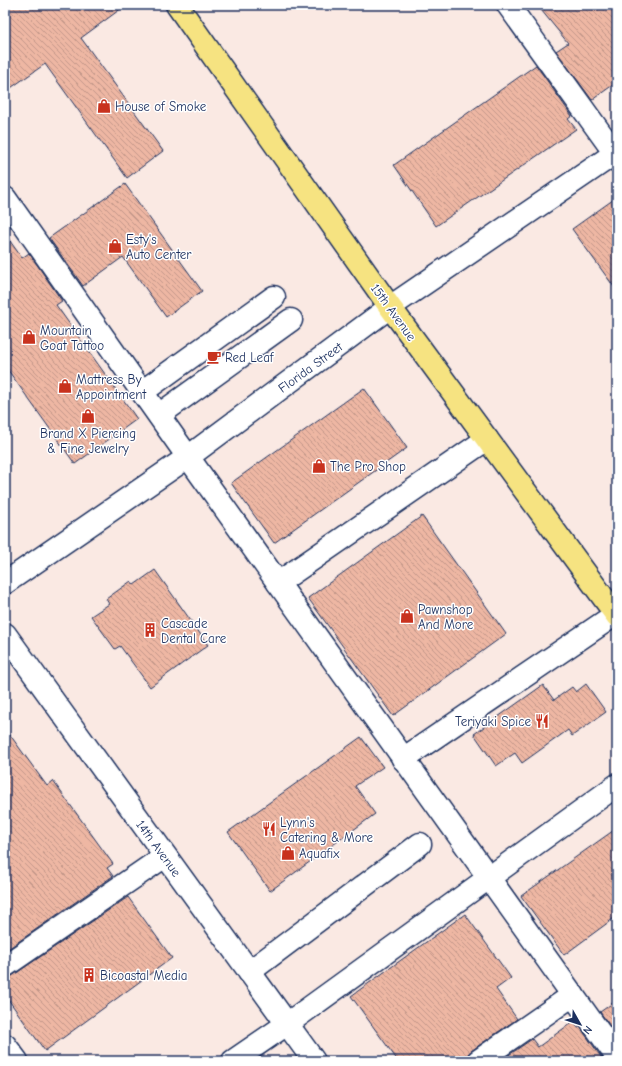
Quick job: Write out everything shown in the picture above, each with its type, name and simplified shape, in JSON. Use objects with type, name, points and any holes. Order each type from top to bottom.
[{"type":"main road","name":"15th Avenue","points":[[176,5],[390,308],[616,615]]},
{"type":"street","points":[[508,5],[616,154]]},
{"type":"street","name":"Florida Street","points":[[5,583],[188,457],[390,308],[616,154]]},
{"type":"street","points":[[5,198],[403,759],[617,1056]]},
{"type":"street","points":[[142,392],[274,297]]},
{"type":"street","points":[[159,415],[291,320]]},
{"type":"street","points":[[278,583],[487,439]]},
{"type":"street","points":[[403,759],[616,615]]},
{"type":"street","name":"14th Avenue","points":[[5,634],[314,1061]]},
{"type":"street","points":[[233,1061],[287,1024],[617,785]]},
{"type":"street","points":[[249,972],[420,844]]},
{"type":"street","points":[[5,966],[165,856]]},
{"type":"street","points":[[478,1061],[573,995]]},
{"type":"street","points":[[5,1045],[16,1061]]},
{"type":"building","points":[[5,5],[126,5],[81,38],[163,151],[127,178],[45,64],[5,92]]},
{"type":"building","points":[[537,5],[617,5],[617,82],[592,100],[556,51],[568,43]]},
{"type":"building","points":[[536,65],[572,116],[568,119],[576,129],[436,226],[394,165]]},
{"type":"building","name":"Esty's Auto Center","points":[[125,184],[202,291],[166,317],[123,257],[83,286],[49,238]]},
{"type":"building","points":[[617,197],[617,291],[572,229]]},
{"type":"building","points":[[5,234],[22,258],[29,253],[62,301],[56,305],[137,419],[75,464],[5,366]]},
{"type":"building","name":"The Pro Shop","points":[[364,388],[407,448],[274,543],[231,483]]},
{"type":"building","name":"Pawnshop And More","points":[[422,516],[506,634],[393,716],[308,598]]},
{"type":"building","name":"Cascade Dental Care","points":[[155,570],[208,645],[150,687],[120,646],[115,649],[91,616],[109,604],[106,599],[131,581],[134,585]]},
{"type":"building","name":"Teriyaki Spice","points":[[586,684],[606,712],[572,736],[568,730],[522,763],[515,753],[496,766],[474,734],[543,685],[554,700],[572,687],[576,692]]},
{"type":"building","points":[[5,728],[47,786],[53,781],[113,864],[107,868],[113,876],[5,951]]},
{"type":"building","points":[[361,737],[383,767],[355,786],[375,814],[270,891],[228,832]]},
{"type":"building","points":[[617,828],[617,916],[564,955],[521,896]]},
{"type":"building","name":"Bicoastal Media","points":[[128,897],[172,958],[45,1051],[5,995],[5,978],[12,976]]},
{"type":"building","points":[[465,914],[511,978],[496,989],[517,1019],[471,1051],[467,1055],[466,1061],[398,1061],[351,996]]},
{"type":"building","points":[[617,1000],[617,1036],[600,1012]]},
{"type":"building","points":[[574,1021],[604,1061],[500,1061],[532,1039],[538,1047]]},
{"type":"place","name":"House of Smoke","points":[[104,106]]},
{"type":"place","name":"Esty's Auto Center","points":[[115,246]]},
{"type":"place","name":"Mountain Goat Tattoo","points":[[29,337]]},
{"type":"place","name":"Red Leaf","points":[[214,357]]},
{"type":"place","name":"Mattress By Appointment","points":[[65,386]]},
{"type":"place","name":"Brand X Piercing & Fine Jewelry","points":[[88,416]]},
{"type":"place","name":"The Pro Shop","points":[[319,466]]},
{"type":"place","name":"Pawnshop And More","points":[[407,616]]},
{"type":"place","name":"Cascade Dental Care","points":[[150,630]]},
{"type":"place","name":"Teriyaki Spice","points":[[542,721]]},
{"type":"place","name":"Lynn's Catering & More","points":[[269,829]]},
{"type":"place","name":"Aquafix","points":[[288,853]]},
{"type":"place","name":"Bicoastal Media","points":[[89,975]]}]
